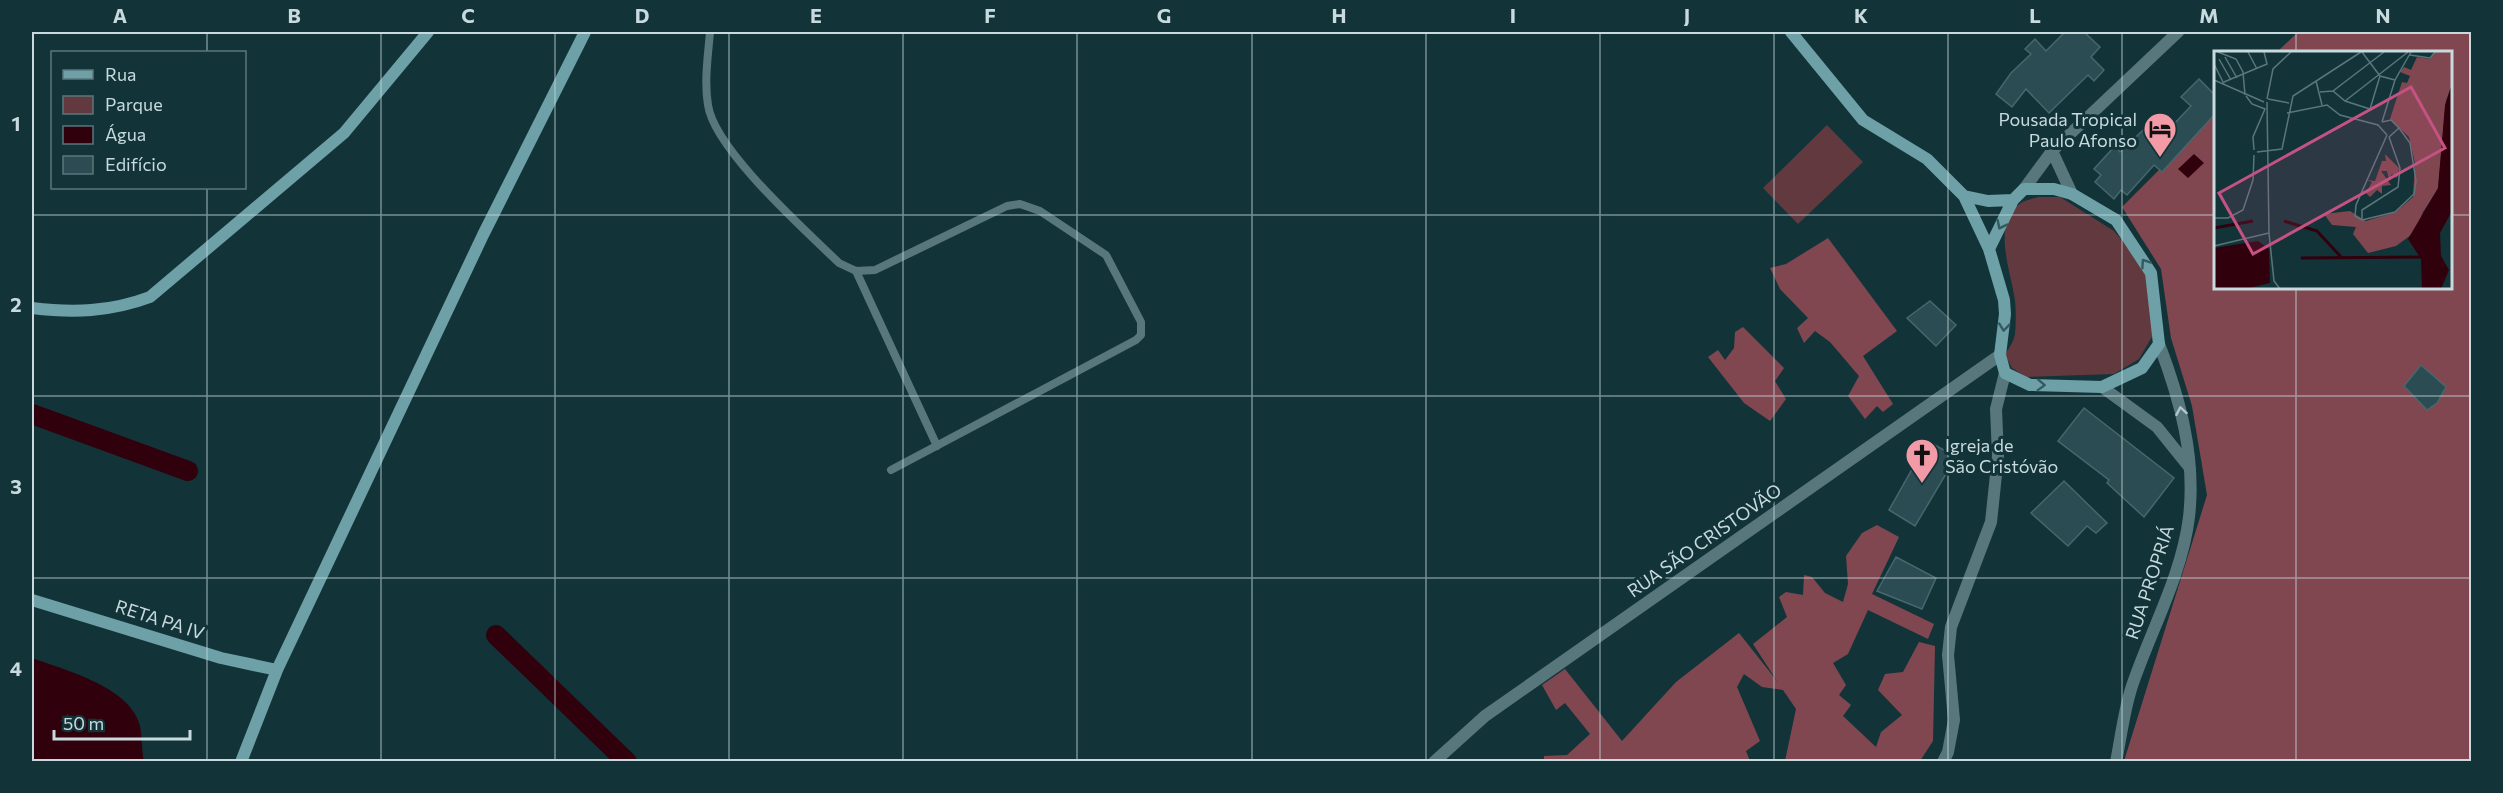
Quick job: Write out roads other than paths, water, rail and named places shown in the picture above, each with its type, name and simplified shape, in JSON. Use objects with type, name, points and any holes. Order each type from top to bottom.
[{"type":"street","points":[[32,308],[94,312],[125,307],[150,297],[344,133],[428,32]]},
{"type":"street","points":[[241,762],[277,670],[483,235],[585,32]]},
{"type":"street","points":[[1791,32],[1863,120],[1927,159],[1965,196],[1989,249],[2004,300],[2000,355],[2005,373],[1996,409],[1998,456],[1991,522],[1951,627],[1948,656],[1954,720],[1948,752],[1943,762]]},
{"type":"street","points":[[1989,249],[2013,200],[2052,151],[2178,32]]},
{"type":"street","points":[[2052,151],[2072,194]]},
{"type":"street","points":[[2005,373],[2030,385],[2102,387],[2142,368],[2159,344],[2151,273],[2116,220],[2072,194],[2054,189],[2024,189]]},
{"type":"street","points":[[1965,196],[1988,201],[2013,200]]},
{"type":"street","name":"RUA PROPRIÁ","points":[[2116,762],[2131,688],[2180,559],[2189,518],[2191,469],[2179,397],[2159,344]]},
{"type":"street","name":"RUA SÃO CRISTOVÃO","points":[[1434,762],[1485,716],[2000,355]]},
{"type":"street","points":[[2102,387],[2157,428],[2191,469]]},
{"type":"street","name":"RETA PA IV","points":[[32,600],[221,658],[277,670]]},
{"type":"lane","points":[[710,32],[706,78],[708,107],[717,129],[752,177],[838,263],[856,271],[875,270],[1007,206],[1020,204],[1040,211],[1106,255],[1141,322],[1141,335],[1136,340],[891,470]]},
{"type":"lane","points":[[856,271],[937,446]]},
{"type":"water","points":[[2194,154],[2204,163],[2188,178],[2178,169]]},
{"type":"water","points":[[32,658],[92,680],[107,688],[131,708],[141,730],[144,761],[32,761]]},
{"type":"waterway","points":[[32,414],[188,471]]},
{"type":"waterway","points":[[496,635],[627,762]]},
{"type":"place","name":"Pousada Tropical Paulo Afonso","points":[[2160,158]]},
{"type":"place","name":"Igreja de São Cristóvão","points":[[1922,484]]}]
